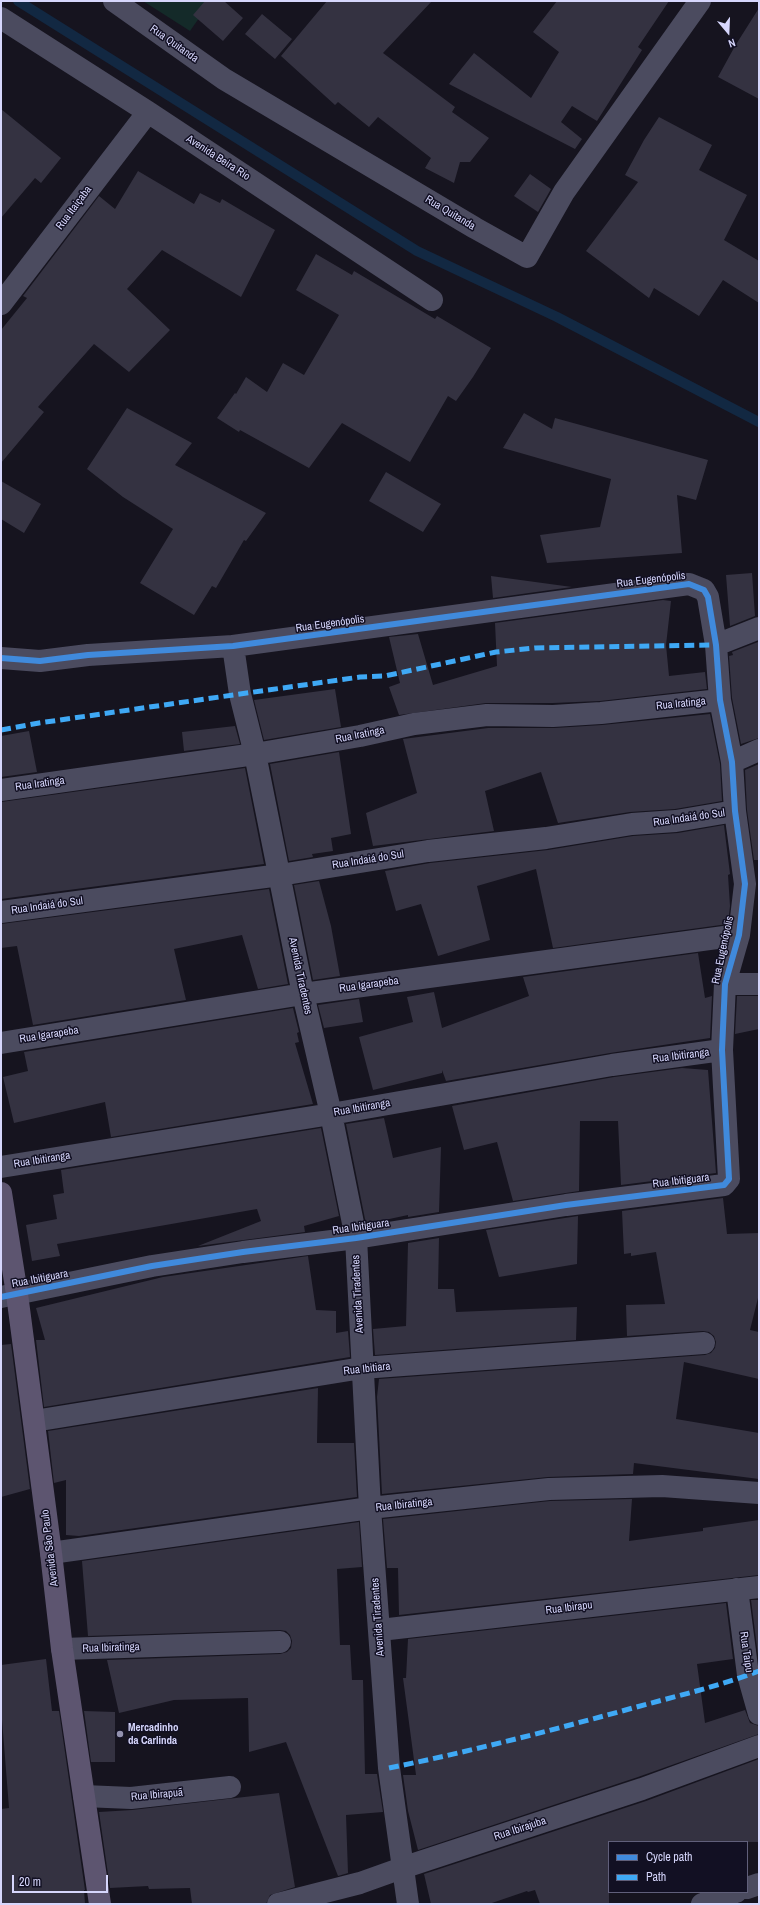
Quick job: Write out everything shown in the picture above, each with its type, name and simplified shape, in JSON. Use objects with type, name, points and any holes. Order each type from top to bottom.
[{"type":"main road","name":"Avenida São Paulo","points":[[1,1193],[9,1295],[34,1421],[62,1649],[100,1904]]},
{"type":"street","name":"Rua Quitanda","points":[[114,1],[224,79],[475,228],[527,257],[564,192],[700,1]]},
{"type":"street","name":"Avenida Beira Rio","points":[[1,18],[148,112],[432,300]]},
{"type":"street","name":"Rua Itaiçaba","points":[[1,304],[148,112]]},
{"type":"street","name":"Rua Eugenópolis","points":[[1,658],[40,661],[88,655],[233,646],[689,584],[704,590],[708,597],[716,646],[720,700],[732,762],[735,811],[752,881],[739,936],[725,984],[722,1050],[729,1179],[724,1185]]},
{"type":"street","points":[[716,646],[759,628]]},
{"type":"street","name":"Avenida Tiradentes","points":[[233,646],[240,694],[255,754],[303,994],[331,1114],[356,1238],[370,1508],[389,1768],[396,1805],[402,1868],[408,1904]]},
{"type":"street","name":"Rua Iratinga","points":[[1,790],[255,754],[360,736],[414,724],[487,715],[553,716],[585,714],[720,700]]},
{"type":"street","points":[[732,762],[759,750]]},
{"type":"street","name":"Rua Indaiá do Sul","points":[[1,912],[280,875],[428,851],[546,838],[632,824],[676,821],[735,811]]},
{"type":"street","name":"Rua Igarapeba","points":[[1,1043],[303,994],[739,936]]},
{"type":"street","points":[[725,984],[759,984]]},
{"type":"street","name":"Rua Ibitiranga","points":[[1,1167],[331,1114],[612,1065],[722,1050]]},
{"type":"street","name":"Rua Ibitiguara","points":[[9,1295],[152,1266],[243,1252],[356,1238],[566,1205],[724,1185]]},
{"type":"street","name":"Rua Ibitiara","points":[[34,1421],[362,1368],[704,1343]]},
{"type":"street","name":"Rua Ibiratinga","points":[[51,1553],[370,1508],[549,1489],[662,1486],[759,1493]]},
{"type":"street","name":"Rua Ibirapu","points":[[380,1630],[759,1587]]},
{"type":"street","name":"Rua Taipu","points":[[737,1589],[748,1675],[759,1714]]},
{"type":"street","name":"Rua Ibiratinga","points":[[62,1649],[280,1642]]},
{"type":"street","name":"Rua Ibirajuba","points":[[278,1904],[360,1883],[642,1789],[759,1746]]},
{"type":"street","name":"Rua Ibirapuã","points":[[84,1796],[131,1798],[230,1787]]},
{"type":"street","points":[[748,1888],[759,1884]]},
{"type":"street","points":[[702,1904],[733,1893]]},
{"type":"green space","points":[[143,1],[211,1],[190,31]]},
{"type":"building","points":[[205,1],[224,1],[243,18],[223,41],[193,15]]},
{"type":"building","points":[[327,1],[432,1],[383,53],[455,107],[452,112],[489,138],[470,162],[460,162],[454,183],[425,168],[431,158],[378,117],[369,127],[338,102],[335,105],[281,56]]},
{"type":"building","points":[[557,1],[669,1],[638,47],[642,50],[597,121],[572,106],[561,122],[582,139],[575,149],[449,84],[474,53],[531,98],[559,52],[533,32]]},
{"type":"building","points":[[759,8],[759,99],[718,77],[735,46]]},
{"type":"building","points":[[262,14],[292,39],[275,59],[245,34]]},
{"type":"building","points":[[1,109],[61,158],[41,183],[35,178],[1,218]]},
{"type":"building","points":[[659,117],[712,145],[699,170],[747,195],[724,240],[759,261],[759,303],[723,280],[699,316],[654,288],[649,298],[586,251],[638,182],[625,175],[644,140]]},
{"type":"building","points":[[138,171],[194,204],[200,193],[220,203],[222,199],[275,230],[241,297],[162,250],[127,289],[170,330],[129,372],[94,344],[38,407],[44,412],[1,463],[1,330],[27,298],[23,296],[99,196],[115,209]]},
{"type":"building","points":[[530,174],[551,189],[538,212],[514,196]]},
{"type":"building","points":[[316,254],[352,275],[354,271],[435,319],[437,316],[491,348],[456,401],[448,396],[410,462],[342,423],[309,468],[240,430],[239,432],[217,418],[235,393],[236,394],[246,377],[267,392],[283,363],[304,375],[339,315],[296,290]]},
{"type":"building","points":[[127,408],[192,443],[175,465],[266,513],[246,541],[244,540],[216,588],[212,586],[194,615],[140,583],[173,529],[123,497],[87,469]]},
{"type":"building","points":[[524,413],[552,429],[555,418],[708,460],[696,500],[677,495],[682,553],[547,563],[540,535],[600,527],[611,479],[503,448]]},
{"type":"building","points":[[386,472],[441,504],[423,532],[369,501]]},
{"type":"building","points":[[1,481],[41,504],[24,533],[1,519]]},
{"type":"building","points":[[752,573],[755,616],[730,626],[726,575]]},
{"type":"building","points":[[491,576],[572,587],[493,598]]},
{"type":"building","points":[[663,600],[671,601],[666,645],[669,676],[705,672],[707,689],[600,701],[486,703],[399,715],[389,687],[400,683],[389,637],[418,634],[433,685],[497,666],[495,623]]},
{"type":"building","points":[[758,642],[759,738],[741,744],[732,698],[729,656],[733,655],[732,652]]},
{"type":"building","points":[[335,689],[341,727],[264,740],[254,700]]},
{"type":"building","points":[[710,714],[720,764],[722,801],[675,809],[630,812],[558,823],[541,772],[485,791],[494,831],[373,846],[366,813],[417,793],[403,739],[488,728],[554,728],[602,725]]},
{"type":"building","points":[[235,726],[240,744],[184,751],[182,732]]},
{"type":"building","points":[[29,731],[37,772],[1,777],[1,736]]},
{"type":"building","points":[[339,752],[351,834],[331,838],[333,851],[312,854],[313,857],[289,861],[270,764]]},
{"type":"building","points":[[759,764],[759,860],[754,860],[747,810],[745,770]]},
{"type":"building","points":[[245,768],[264,864],[1,899],[1,802]]},
{"type":"building","points":[[724,825],[730,874],[728,875],[730,906],[728,924],[553,948],[536,869],[477,886],[490,940],[438,956],[421,904],[396,911],[385,871],[430,863],[548,850],[633,836],[678,833]]},
{"type":"building","points":[[319,881],[331,926],[340,976],[313,980],[294,885]]},
{"type":"building","points":[[269,889],[288,984],[258,989],[242,935],[174,949],[186,1000],[33,1025],[17,946],[1,948],[1,924]]},
{"type":"building","points":[[698,953],[705,998],[712,996],[710,1038],[610,1053],[446,1081],[442,1070],[442,1073],[373,1090],[359,1037],[413,1022],[407,997],[434,992],[442,1028],[529,996],[523,977]]},
{"type":"building","points":[[737,996],[759,996],[759,1029],[735,1034]]},
{"type":"building","points":[[359,999],[363,1022],[324,1028],[318,1005]]},
{"type":"building","points":[[293,1008],[299,1032],[297,1033],[299,1042],[295,1043],[313,1104],[111,1137],[105,1102],[14,1123],[3,1077],[28,1071],[24,1052]]},
{"type":"building","points":[[682,1068],[708,1070],[716,1173],[621,1185],[618,1121],[580,1121],[579,1191],[513,1201],[497,1142],[464,1150],[452,1106],[614,1077]]},
{"type":"building","points":[[384,1118],[393,1158],[441,1147],[439,1212],[408,1217],[408,1215],[366,1224],[346,1124]]},
{"type":"building","points":[[321,1128],[339,1216],[304,1226],[305,1232],[198,1246],[261,1221],[257,1209],[57,1244],[60,1256],[32,1261],[26,1225],[57,1219],[53,1195],[64,1193],[61,1170]]},
{"type":"building","points":[[723,1198],[727,1234],[759,1233],[759,1294],[750,1330],[759,1332],[759,1379],[684,1362],[676,1419],[759,1433],[759,1479],[634,1463],[633,1474],[548,1477],[382,1494],[377,1397],[379,1379],[705,1355],[711,1353],[715,1348],[716,1342],[714,1336],[709,1332],[703,1331],[627,1336],[626,1305],[665,1304],[656,1252],[631,1256],[631,1253],[624,1254],[622,1211]]},
{"type":"building","points":[[578,1216],[577,1264],[499,1277],[486,1230]]},
{"type":"building","points":[[439,1238],[438,1289],[454,1289],[456,1312],[577,1307],[576,1340],[375,1355],[373,1329],[406,1326],[408,1243]]},
{"type":"building","points":[[308,1256],[316,1310],[336,1311],[336,1333],[348,1331],[350,1357],[44,1407],[36,1340],[45,1340],[36,1308],[163,1277]]},
{"type":"building","points":[[11,1344],[30,1489],[1,1497],[1,1345]]},
{"type":"building","points":[[318,1388],[317,1443],[354,1443],[357,1497],[79,1536],[66,1535],[66,1480],[54,1483],[48,1431]]},
{"type":"building","points":[[632,1499],[629,1541],[703,1531],[703,1528],[759,1520],[759,1575],[399,1615],[398,1568],[387,1568],[383,1519],[550,1501]]},
{"type":"building","points":[[359,1522],[362,1567],[337,1569],[340,1645],[350,1645],[352,1680],[363,1680],[365,1774],[377,1774],[383,1812],[346,1815],[348,1873],[338,1876],[286,1742],[249,1752],[248,1698],[174,1700],[119,1713],[107,1660],[280,1654],[287,1652],[291,1648],[292,1641],[290,1635],[286,1631],[280,1630],[88,1636],[82,1561]]},
{"type":"building","points":[[751,1600],[759,1600],[758,1655]]},
{"type":"building","points":[[726,1603],[733,1659],[697,1664],[705,1723],[745,1710],[750,1723],[759,1726],[759,1734],[638,1777],[418,1850],[408,1811],[403,1775],[416,1775],[403,1678],[406,1678],[408,1639]]},
{"type":"building","points":[[46,1659],[52,1711],[59,1711],[85,1890],[85,1904],[1,1904],[1,1809],[9,1808],[1,1707],[1,1665]]},
{"type":"building","points":[[84,1711],[115,1712],[115,1762],[91,1762]]},
{"type":"building","points":[[759,1759],[759,1842],[608,1841],[609,1904],[540,1904],[535,1890],[527,1891],[489,1904],[431,1904],[424,1874],[646,1801]]},
{"type":"building","points":[[279,1793],[295,1887],[270,1895],[266,1904],[192,1904],[190,1888],[149,1889],[148,1886],[110,1888],[99,1812],[132,1810]]},
{"type":"waterway","points":[[18,1],[417,251],[557,317],[759,422]]},
{"type":"marked path","points":[[1,730],[39,723],[360,677],[385,676],[496,652],[535,648],[716,645]]},
{"type":"marked path","points":[[389,1768],[564,1727],[708,1688],[759,1671]]},
{"type":"cycle path","points":[[1,658],[40,661],[88,655],[233,646],[689,584],[704,590],[708,597],[716,645],[720,700],[732,762],[735,811],[745,884],[739,935],[725,984],[722,1050],[729,1179],[724,1185],[566,1205],[356,1238],[243,1252],[152,1266],[1,1297]]},
{"type":"place","name":"Mercadinho da Carlinda","points":[[120,1734]]}]
